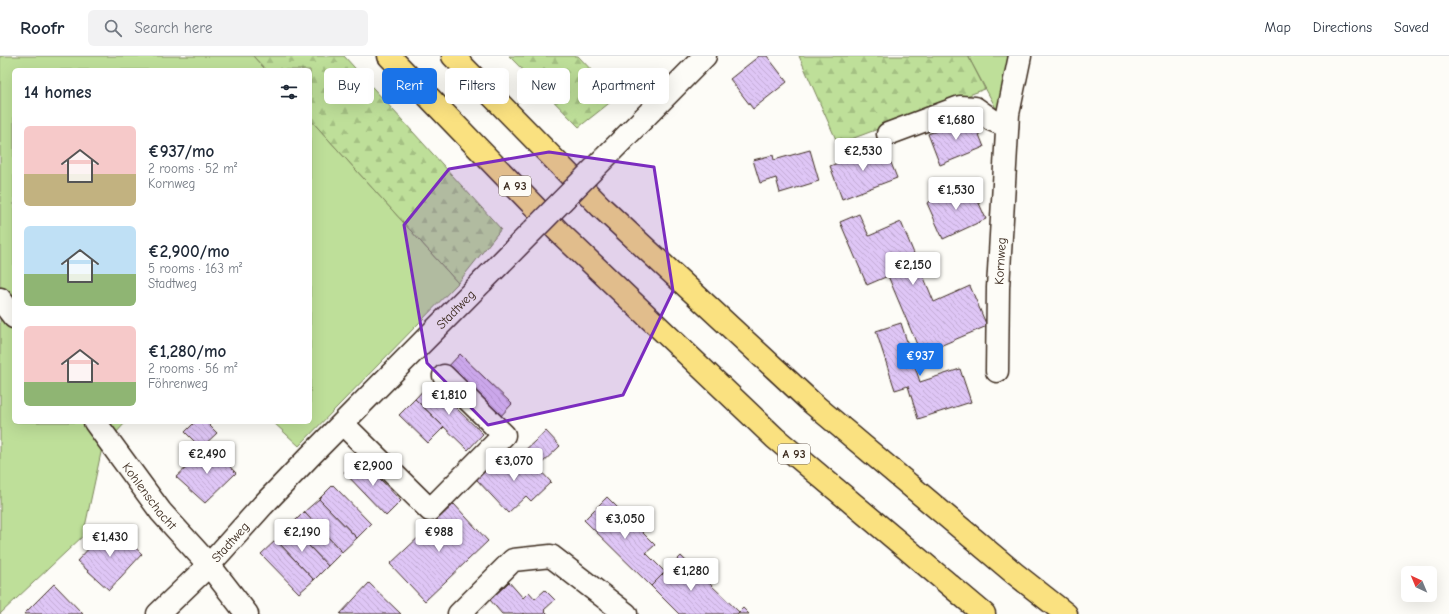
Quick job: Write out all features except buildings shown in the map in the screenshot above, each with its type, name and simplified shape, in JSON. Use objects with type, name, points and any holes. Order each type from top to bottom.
[{"type":"highway","name":"A 93","points":[[389,56],[560,232],[775,438],[984,614]]},
{"type":"highway","points":[[453,56],[601,207],[811,402],[1014,573],[1066,614]]},
{"type":"street","name":"Stadtweg","points":[[158,614],[209,565],[263,505],[705,56]]},
{"type":"street","name":"Kornweg","points":[[997,371],[998,288],[1007,126],[1008,114],[1020,56]]},
{"type":"street","points":[[888,134],[960,107],[975,108],[992,120],[1007,126]]},
{"type":"street","points":[[0,299],[12,314]]},
{"type":"street","points":[[342,424],[430,510],[504,435],[444,376]]},
{"type":"street","name":"Kohlenschacht","points":[[96,424],[161,512],[209,565],[247,614]]},
{"type":"street","points":[[459,614],[513,560],[551,556],[626,614]]},
{"type":"highlighted area","points":[[549,152],[654,167],[673,291],[623,395],[488,425],[427,363],[404,225],[449,169]]},
{"type":"green space","points":[[0,56],[253,56],[264,68],[12,68],[12,424],[124,424],[102,448],[83,536],[0,614]]},
{"type":"green space","points":[[253,56],[344,56],[355,68],[324,68],[324,104],[374,104],[374,89],[382,98],[382,104],[388,104],[501,229],[458,283],[312,121],[312,68],[264,68]]},
{"type":"green space","points":[[509,56],[578,56],[589,68],[578,68],[578,104],[608,104],[579,127],[556,104],[570,104],[570,68],[521,68]]},
{"type":"green space","points":[[799,56],[968,56],[985,89],[838,144]]},
{"type":"green space","points":[[968,56],[1012,56],[997,110]]},
{"type":"green space","points":[[312,121],[458,283],[299,446],[275,424],[312,424]]}]
